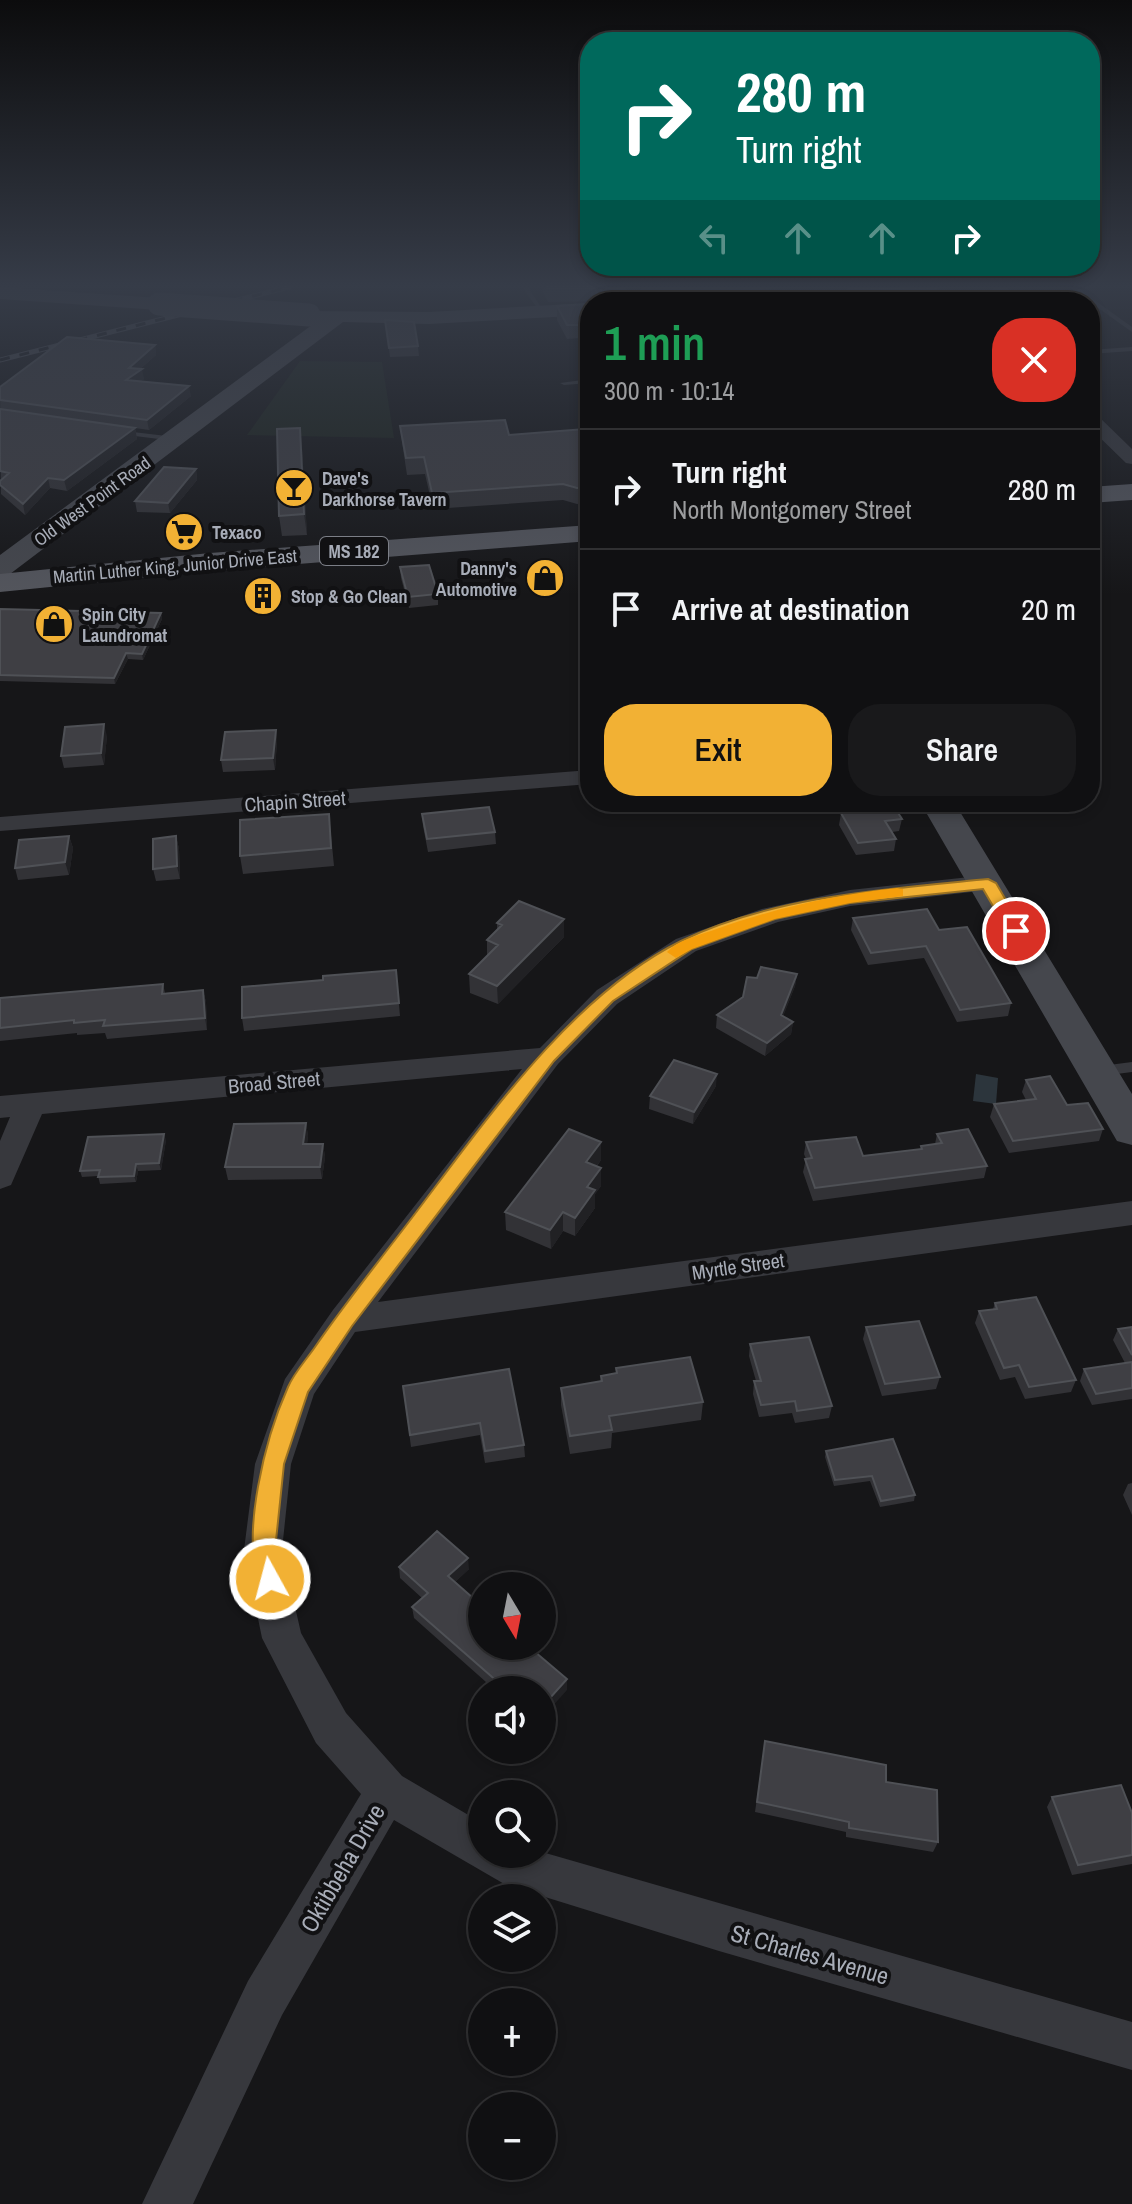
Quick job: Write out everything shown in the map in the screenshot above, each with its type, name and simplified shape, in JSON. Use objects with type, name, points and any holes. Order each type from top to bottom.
[{"type":"main road","points":[[1100,494],[1132,492]]},
{"type":"main road","name":"Martin Luther King, Junior Drive East","points":[[0,583],[210,562],[580,534]]},
{"type":"street","name":"Old West Point Road","points":[[0,568],[240,390]]},
{"type":"street","points":[[1100,428],[1132,459]]},
{"type":"street","name":"Chapin Street","points":[[0,824],[580,778]]},
{"type":"street","points":[[943,812],[1115,1070],[1132,1130]]},
{"type":"street","name":"Oktibbeha Drive","points":[[167,2204],[265,1998],[387,1791],[331,1728],[282,1638],[263,1550],[273,1464],[298,1389],[345,1320],[548,1057],[607,997],[686,945],[771,915],[821,903],[988,883]]},
{"type":"street","name":"Broad Street","points":[[0,1107],[548,1057]]},
{"type":"street","points":[[0,1177],[31,1104]]},
{"type":"street","name":"Myrtle Street","points":[[345,1320],[1132,1213]]},
{"type":"street","points":[[387,1791],[468,1840]]},
{"type":"street","name":"St Charles Avenue","points":[[522,1868],[719,1928],[1132,2046]]},
{"type":"lane","points":[[104,431],[175,439]]},
{"type":"shaded area","points":[[279,390],[386,390],[394,438],[247,435]]},
{"type":"shaded area","points":[[976,1074],[998,1078],[996,1104],[973,1101]]},
{"type":"building","points":[[0,390],[184,390],[147,420],[0,400]]},
{"type":"building","points":[[0,409],[135,428],[64,480],[48,478],[23,504],[0,485],[9,473],[0,471]]},
{"type":"building","points":[[505,420],[509,435],[580,429],[580,488],[563,484],[432,493],[424,457],[406,458],[400,426]]},
{"type":"building","points":[[300,428],[304,514],[279,516],[277,429]]},
{"type":"building","points":[[164,467],[196,469],[168,503],[135,501]]},
{"type":"building","points":[[429,565],[438,594],[408,597],[400,567]]},
{"type":"building","points":[[0,609],[161,613],[142,654],[126,653],[114,678],[0,675]]},
{"type":"building","points":[[104,724],[101,753],[61,756],[65,727]]},
{"type":"building","points":[[276,730],[273,758],[221,760],[225,732]]},
{"type":"building","points":[[489,807],[495,832],[427,839],[422,814]]},
{"type":"building","points":[[897,812],[902,819],[885,821],[896,839],[858,843],[841,813]]},
{"type":"building","points":[[329,814],[331,848],[240,856],[240,820]]},
{"type":"building","points":[[69,836],[65,862],[15,868],[19,840]]},
{"type":"building","points":[[176,836],[177,866],[153,869],[153,839]]},
{"type":"building","points":[[519,901],[564,919],[497,986],[469,974],[498,945],[487,940],[502,925],[497,923]]},
{"type":"building","points":[[927,909],[939,930],[967,927],[1011,1003],[960,1010],[926,946],[871,953],[853,918]]},
{"type":"building","points":[[761,967],[797,974],[781,1015],[793,1022],[767,1043],[717,1015],[743,997],[747,977],[757,978]]},
{"type":"building","points":[[396,970],[399,1003],[242,1018],[242,987]]},
{"type":"building","points":[[163,984],[162,994],[203,990],[205,1018],[103,1026],[105,1020],[74,1023],[74,1020],[0,1028],[0,998]]},
{"type":"building","points":[[674,1060],[717,1074],[694,1112],[650,1096]]},
{"type":"building","points":[[1050,1076],[1067,1105],[1088,1103],[1103,1129],[1013,1141],[994,1104],[1036,1099],[1026,1080]]},
{"type":"building","points":[[306,1123],[303,1144],[323,1144],[320,1167],[225,1167],[234,1124]]},
{"type":"building","points":[[569,1129],[601,1142],[586,1162],[601,1168],[587,1187],[595,1190],[575,1218],[563,1212],[550,1230],[505,1212]]},
{"type":"building","points":[[968,1129],[987,1166],[815,1188],[805,1159],[812,1158],[806,1142],[856,1137],[863,1156],[922,1149],[921,1146],[942,1143],[937,1134]]},
{"type":"building","points":[[164,1134],[159,1163],[136,1164],[134,1176],[98,1177],[100,1170],[80,1171],[88,1137]]},
{"type":"building","points":[[1036,1297],[1076,1380],[1029,1387],[1019,1365],[1004,1368],[979,1311],[997,1309],[995,1303]]},
{"type":"building","points":[[919,1321],[940,1377],[885,1384],[866,1327]]},
{"type":"building","points":[[1132,1327],[1132,1355],[1118,1329]]},
{"type":"building","points":[[809,1337],[832,1406],[797,1411],[795,1401],[761,1405],[754,1381],[761,1381],[750,1344]]},
{"type":"building","points":[[690,1357],[703,1402],[609,1416],[612,1430],[570,1436],[561,1388],[602,1381],[601,1376],[617,1373],[616,1368]]},
{"type":"building","points":[[1132,1362],[1132,1388],[1096,1394],[1084,1369]]},
{"type":"building","points":[[509,1369],[524,1445],[485,1451],[480,1423],[410,1435],[403,1386]]},
{"type":"building","points":[[893,1439],[915,1495],[881,1501],[872,1476],[835,1480],[826,1451]]},
{"type":"building","points":[[437,1531],[468,1558],[448,1576],[468,1594],[468,1656],[412,1607],[428,1593],[399,1567]]},
{"type":"building","points":[[473,1660],[545,1660],[567,1679],[556,1691],[556,1676],[491,1676]]},
{"type":"building","points":[[765,1741],[886,1765],[886,1782],[937,1790],[938,1842],[849,1828],[849,1822],[757,1802]]},
{"type":"building","points":[[1121,1785],[1132,1813],[1132,1855],[1078,1865],[1052,1797]]},
{"type":"slow traffic","points":[[676,952],[686,945],[771,915],[821,903],[897,893]]},
{"type":"place","name":"Dave's Darkhorse Tavern","points":[[294,488]]},
{"type":"place","name":"Texaco","points":[[184,532]]},
{"type":"place","name":"Danny's Automotive","points":[[545,578]]},
{"type":"place","name":"Stop & Go Clean","points":[[263,596]]},
{"type":"place","name":"Spin City Laundromat","points":[[54,624]]},
{"type":"route","points":[[270,1579],[263,1550],[273,1464],[298,1389],[345,1320],[548,1057],[607,997],[686,945],[771,915],[850,898],[988,883],[1016,931]]}]
